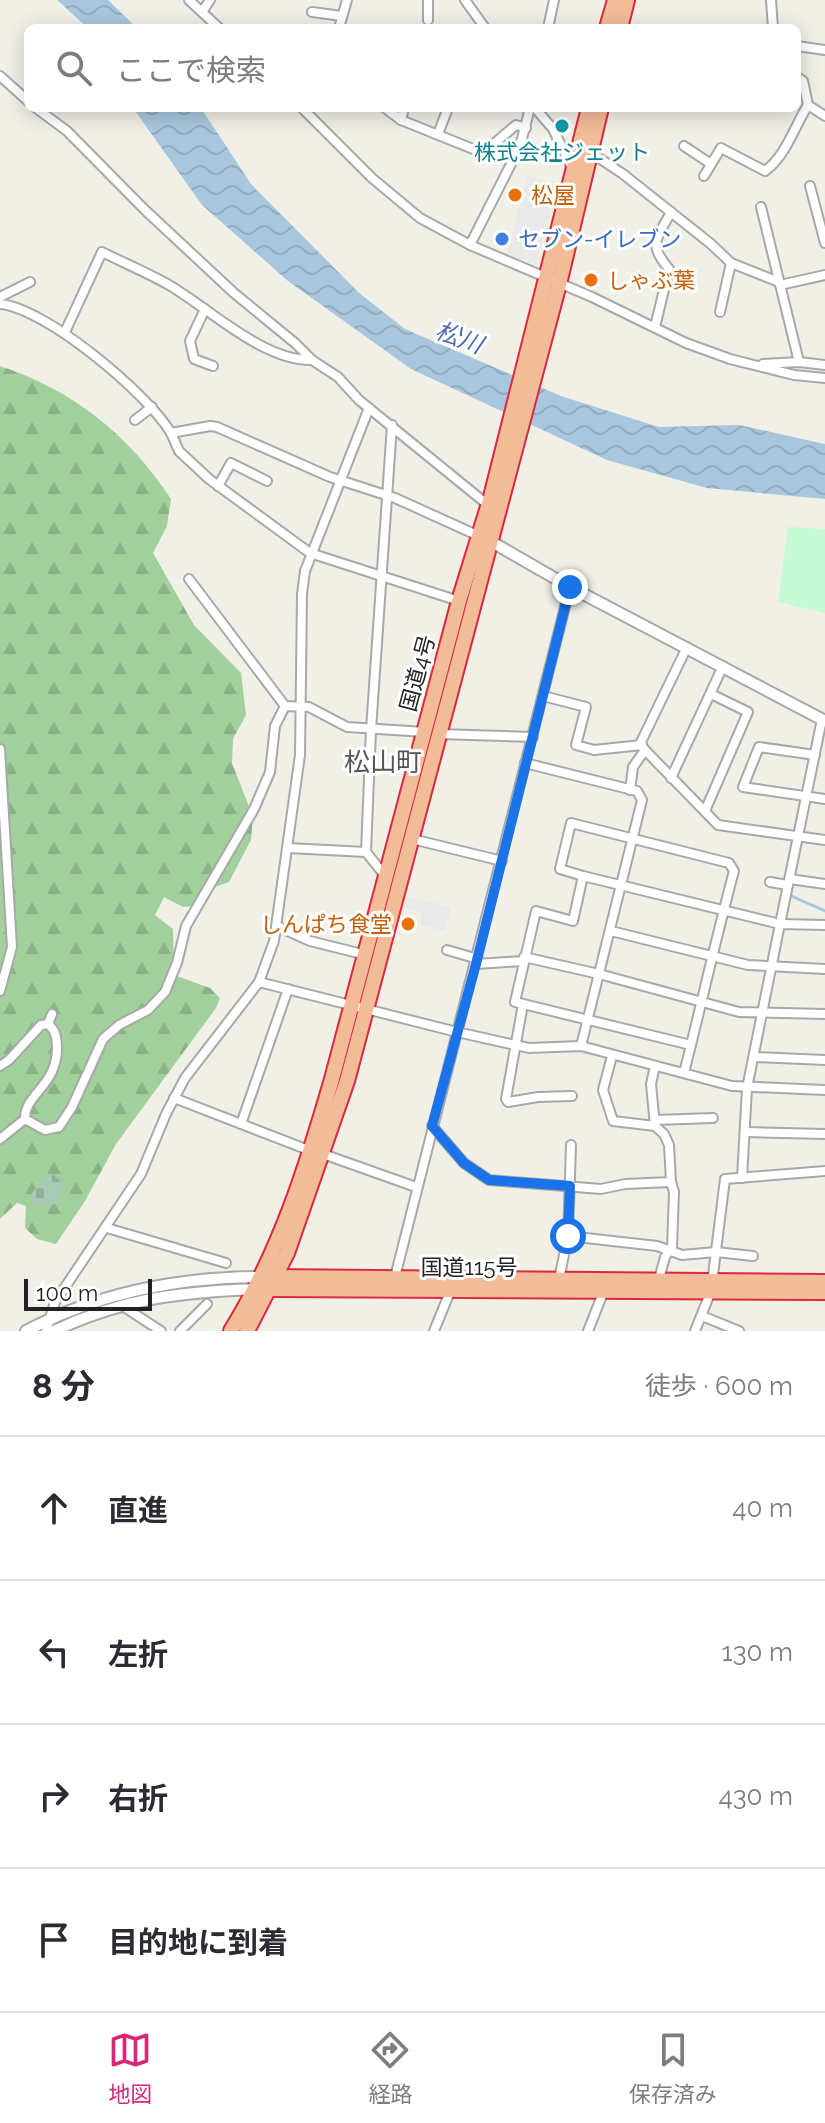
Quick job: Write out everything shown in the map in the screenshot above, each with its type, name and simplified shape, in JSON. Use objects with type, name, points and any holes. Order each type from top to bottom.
[{"type":"highway","points":[[608,24],[615,0]]},
{"type":"highway","points":[[621,24],[627,0]]},
{"type":"highway","name":"国道4号","points":[[552,285],[588,112]]},
{"type":"highway","name":"国道4号","points":[[359,1008],[366,955],[386,878],[432,733],[600,112]]},
{"type":"highway","name":"国道4号","points":[[267,1283],[317,1152],[412,839],[459,601],[485,538]]},
{"type":"highway","name":"国道115号","points":[[267,1283],[395,1277],[452,1283],[559,1279],[605,1284],[659,1279],[711,1286],[825,1282]]},
{"type":"highway","points":[[231,1331],[267,1283]]},
{"type":"highway","points":[[247,1331],[267,1283]]},
{"type":"highway","name":"国道115号","points":[[267,1283],[605,1284],[825,1292]]},
{"type":"street","points":[[189,0],[215,24]]},
{"type":"street","points":[[202,12],[210,0]]},
{"type":"street","points":[[340,24],[347,0]]},
{"type":"street","points":[[428,0],[428,20]]},
{"type":"street","points":[[465,0],[482,24]]},
{"type":"street","points":[[549,24],[554,0]]},
{"type":"street","points":[[771,0],[773,24]]},
{"type":"street","points":[[312,12],[342,16]]},
{"type":"street","points":[[801,47],[825,50]]},
{"type":"street","points":[[0,91],[3,79],[24,97]]},
{"type":"street","points":[[704,176],[721,148],[765,171],[778,162],[808,105],[801,80]]},
{"type":"street","points":[[808,105],[825,116]]},
{"type":"street","points":[[41,112],[67,131],[145,210],[312,360],[338,377],[369,408],[494,502]]},
{"type":"street","points":[[306,112],[372,178],[420,218],[470,245],[552,285],[686,343],[730,359],[794,375],[825,378]]},
{"type":"street","points":[[390,112],[401,120],[483,153],[516,125],[526,128]]},
{"type":"street","points":[[401,120],[403,112]]},
{"type":"street","points":[[438,134],[446,112]]},
{"type":"street","points":[[470,245],[520,146],[531,112]]},
{"type":"street","points":[[536,112],[553,129],[574,172]]},
{"type":"street","points":[[684,146],[711,164]]},
{"type":"street","points":[[590,152],[623,174],[731,263],[779,284],[825,275]]},
{"type":"street","points":[[810,186],[822,217],[825,243]]},
{"type":"street","points":[[761,207],[799,362]]},
{"type":"street","points":[[655,327],[669,269],[658,258],[656,242],[671,212]]},
{"type":"street","points":[[65,332],[102,252],[169,285],[283,356],[299,361],[312,360]]},
{"type":"street","points":[[720,312],[731,263]]},
{"type":"street","points":[[0,297],[30,282]]},
{"type":"street","points":[[0,304],[29,312],[65,332],[152,407],[171,433],[179,451],[218,486],[310,553],[459,601]]},
{"type":"street","points":[[205,309],[190,341],[194,359],[213,366]]},
{"type":"street","points":[[758,365],[799,362],[825,365]]},
{"type":"street","points":[[135,420],[152,407]]},
{"type":"street","points":[[46,1331],[55,1302],[141,1174],[174,1098],[200,1055],[259,982],[268,964],[277,926],[300,755],[302,594],[310,553],[369,408]]},
{"type":"street","points":[[386,878],[366,852],[371,730],[392,425]]},
{"type":"street","points":[[171,433],[217,427],[340,480],[395,498],[485,538],[570,587],[824,720],[747,1088],[742,1178]]},
{"type":"street","points":[[218,486],[231,463],[267,481]]},
{"type":"street","points":[[189,579],[285,706]]},
{"type":"street","points":[[395,1277],[570,587]]},
{"type":"street","points":[[687,647],[641,742],[644,748],[722,827],[825,840]]},
{"type":"street","points":[[671,778],[723,666]]},
{"type":"street","points":[[705,811],[748,712],[711,694]]},
{"type":"street","points":[[543,696],[586,707],[576,745],[594,750],[644,748]]},
{"type":"street","points":[[285,706],[309,707],[347,727],[371,730],[533,737]]},
{"type":"street","points":[[25,1119],[45,1130],[59,1127],[78,1095],[103,1039],[119,1025],[148,1010],[165,992],[177,963],[186,926],[254,809],[270,772],[275,726],[285,706]]},
{"type":"street","points":[[815,755],[759,747],[743,787],[825,799]]},
{"type":"street","points":[[630,790],[633,767],[644,748]]},
{"type":"street","points":[[0,749],[12,947],[0,991]]},
{"type":"street","points":[[525,763],[637,791],[642,800],[581,1046]]},
{"type":"street","points":[[684,1073],[712,957],[724,910],[734,871],[729,863],[571,823],[560,869],[622,886],[724,910],[780,924],[825,925]]},
{"type":"street","points":[[412,839],[502,861]]},
{"type":"street","points":[[288,848],[366,852]]},
{"type":"street","points":[[583,876],[573,921],[536,911],[515,1002],[691,1045]]},
{"type":"street","points":[[770,882],[825,884]]},
{"type":"street","points":[[277,926],[310,941],[366,955]]},
{"type":"street","points":[[611,931],[712,957],[772,968],[825,969]]},
{"type":"street","points":[[447,950],[477,962],[524,959],[599,974],[739,1012],[825,1014]]},
{"type":"street","points":[[259,982],[529,1048],[581,1046],[747,1088],[825,1090]]},
{"type":"street","points":[[241,1124],[288,989]]},
{"type":"street","points":[[523,1004],[506,1099],[508,1102],[572,1096]]},
{"type":"street","points":[[48,1024],[52,1014]]},
{"type":"street","points":[[25,1119],[24,1110],[50,1079],[57,1060],[56,1035],[48,1024]]},
{"type":"street","points":[[0,1066],[41,1025],[48,1024]]},
{"type":"street","points":[[612,1056],[603,1090],[613,1121],[655,1123],[713,1118]]},
{"type":"street","points":[[755,1057],[825,1060]]},
{"type":"street","points":[[655,1066],[651,1084],[655,1123],[669,1145],[674,1192],[672,1247],[668,1250],[659,1279]]},
{"type":"street","points":[[174,1098],[416,1187]]},
{"type":"street","points":[[0,1139],[25,1119]]},
{"type":"street","points":[[432,1126],[464,1163],[489,1180],[601,1189],[625,1184],[671,1182]]},
{"type":"street","points":[[745,1132],[825,1134]]},
{"type":"street","points":[[559,1279],[568,1236],[571,1145]]},
{"type":"street","points":[[695,1331],[711,1286],[725,1179],[825,1171]]},
{"type":"street","points":[[107,1228],[226,1263]]},
{"type":"street","points":[[568,1236],[657,1246],[682,1255],[716,1252],[753,1256]]},
{"type":"street","points":[[26,1331],[83,1304],[174,1282],[267,1283]]},
{"type":"street","points":[[54,1331],[88,1315],[121,1305],[190,1291],[267,1283]]},
{"type":"street","points":[[434,1331],[452,1283]]},
{"type":"street","points":[[588,1331],[605,1284]]},
{"type":"street","points":[[180,1331],[207,1304]]},
{"type":"street","points":[[121,1305],[161,1331]]},
{"type":"street","points":[[702,1316],[739,1331]]},
{"type":"green space","points":[[0,366],[52,388],[97,418],[137,455],[171,499],[167,526],[153,553],[194,625],[241,673],[246,715],[233,739],[232,763],[253,817],[251,840],[229,882],[203,891],[193,906],[183,907],[164,897],[155,915],[173,929],[174,975],[210,988],[220,998],[216,1008],[116,1144],[85,1201],[56,1244],[37,1239],[25,1228],[26,1206],[17,1203],[0,1219]]},
{"type":"green space","points":[[788,527],[825,529],[825,613],[778,602]]},
{"type":"green space","points":[[51,1174],[64,1183],[58,1203],[42,1207],[34,1204],[30,1197]]},
{"type":"shaded area","points":[[528,176],[558,185],[536,265],[506,254]]},
{"type":"shaded area","points":[[406,896],[451,907],[445,931],[420,925],[423,913],[403,908]]},
{"type":"water","points":[[57,0],[108,0],[133,24],[84,24]]},
{"type":"water","points":[[136,112],[204,112],[251,184],[358,292],[405,329],[561,396],[659,427],[739,425],[825,444],[825,499],[707,488],[607,460],[411,369],[288,281],[202,205]]},
{"type":"waterway","points":[[789,895],[825,911]]},
{"type":"place","name":"株式会社ジェット","points":[[562,126]]},
{"type":"place","name":"松屋","points":[[515,195]]},
{"type":"place","name":"セブン-イレブン","points":[[502,239]]},
{"type":"place","name":"しゃぶ葉","points":[[591,280]]},
{"type":"place","name":"しんぱち食堂","points":[[408,924]]},
{"type":"district","name":"松山町","points":[[383,762]]},
{"type":"route","points":[[568,1236],[570,1186],[489,1180],[464,1163],[432,1126],[476,964],[570,587]]},
{"type":"water label","name":"松川","points":[[459,338]]}]
